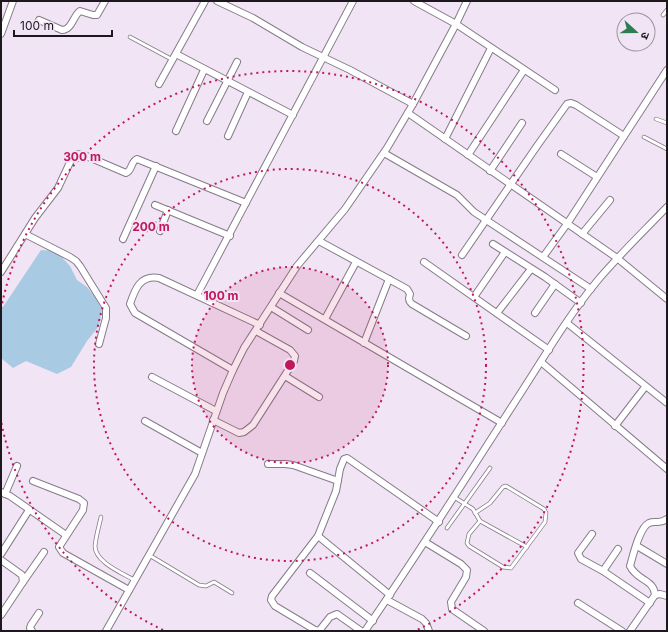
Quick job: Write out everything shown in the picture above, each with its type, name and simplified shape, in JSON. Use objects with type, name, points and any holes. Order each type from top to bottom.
[{"type":"street","points":[[1,34],[13,1]]},
{"type":"street","points":[[38,20],[62,30],[66,30],[69,28],[77,13],[80,12],[97,15],[104,1]]},
{"type":"street","points":[[159,84],[205,1]]},
{"type":"street","points":[[217,1],[253,18],[323,57],[413,104]]},
{"type":"street","points":[[197,295],[230,236],[323,57],[354,1]]},
{"type":"street","points":[[414,1],[456,24],[555,90]]},
{"type":"street","points":[[106,631],[128,590],[193,479],[216,411],[233,370],[297,266],[345,209],[384,153],[413,104],[467,1]]},
{"type":"street","points":[[445,139],[491,48]]},
{"type":"street","points":[[174,57],[204,70],[293,115]]},
{"type":"street","points":[[207,121],[237,62]]},
{"type":"street","points":[[176,131],[204,70]]},
{"type":"street","points":[[468,155],[524,70]]},
{"type":"street","points":[[543,257],[567,224],[667,70]]},
{"type":"street","points":[[228,136],[248,92]]},
{"type":"street","points":[[462,255],[567,104],[571,103],[584,109],[624,136]]},
{"type":"street","points":[[408,113],[617,258],[667,299]]},
{"type":"street","points":[[490,171],[522,123]]},
{"type":"street","points":[[1,272],[41,210],[58,188],[72,158],[78,153],[126,173],[130,171],[136,160],[156,166],[246,204]]},
{"type":"street","points":[[384,153],[457,195],[474,212],[591,288]]},
{"type":"street","points":[[561,154],[597,177]]},
{"type":"street","points":[[124,240],[156,166]]},
{"type":"street","points":[[582,234],[610,200]]},
{"type":"street","points":[[155,205],[230,236]]},
{"type":"street","points":[[365,631],[439,522],[541,362],[591,288],[617,258],[667,207]]},
{"type":"street","points":[[160,231],[168,210]]},
{"type":"street","points":[[25,234],[70,257],[80,266],[106,308],[106,318],[99,344]]},
{"type":"street","points":[[319,241],[407,289],[410,294],[409,299],[412,304],[466,336]]},
{"type":"street","points":[[493,244],[555,284],[581,303]]},
{"type":"street","points":[[474,297],[505,252]]},
{"type":"street","points":[[325,319],[356,262]]},
{"type":"street","points":[[424,262],[549,350]]},
{"type":"street","points":[[497,313],[531,269]]},
{"type":"street","points":[[233,370],[135,313],[130,304],[135,290],[143,281],[151,277],[159,278],[260,325]]},
{"type":"street","points":[[364,343],[389,279]]},
{"type":"street","points":[[535,313],[555,284]]},
{"type":"street","points":[[279,293],[502,423]]},
{"type":"street","points":[[271,307],[308,330]]},
{"type":"street","points":[[567,323],[645,387],[667,403]]},
{"type":"street","points":[[213,420],[239,433],[248,430],[294,361],[295,356],[290,350],[256,331]]},
{"type":"street","points":[[541,362],[667,470]]},
{"type":"street","points":[[285,376],[319,398]]},
{"type":"street","points":[[152,377],[216,411]]},
{"type":"street","points":[[615,426],[645,387]]},
{"type":"street","points":[[145,421],[202,453]]},
{"type":"street","points":[[362,631],[337,614],[330,617],[319,631],[315,630],[275,606],[270,600],[318,536],[336,491],[344,460],[347,458],[439,522]]},
{"type":"street","points":[[268,464],[293,465],[338,482]]},
{"type":"street","points":[[17,466],[3,493],[66,535]]},
{"type":"street","points":[[33,481],[82,501],[84,507],[83,510],[59,547],[63,553],[128,590]]},
{"type":"street","points":[[1,554],[29,510]]},
{"type":"street","points":[[630,631],[650,603],[654,595],[654,589],[652,584],[637,575],[630,566],[642,531],[650,522],[661,523],[667,519]]},
{"type":"street","points":[[592,534],[578,553],[578,556],[650,603]]},
{"type":"street","points":[[318,536],[389,597],[422,619],[426,623],[429,631]]},
{"type":"street","points":[[425,542],[461,564],[467,570],[466,577],[451,602],[452,610],[476,629],[484,631]]},
{"type":"street","points":[[637,546],[667,564]]},
{"type":"street","points":[[603,571],[618,549]]},
{"type":"street","points":[[1,615],[44,552]]},
{"type":"street","points":[[1,560],[22,575],[23,582]]},
{"type":"street","points":[[310,573],[372,621]]},
{"type":"street","points":[[654,595],[660,594],[667,596]]},
{"type":"street","points":[[1,601],[8,606]]},
{"type":"street","points":[[578,603],[622,631]]},
{"type":"street","points":[[32,631],[30,628],[31,625],[39,613]]},
{"type":"lane","points":[[663,15],[667,10]]},
{"type":"lane","points":[[130,37],[174,57]]},
{"type":"lane","points":[[656,119],[667,123]]},
{"type":"lane","points":[[644,137],[667,149]]},
{"type":"lane","points":[[447,528],[490,468]]},
{"type":"lane","points":[[475,514],[490,503],[502,487],[506,486],[510,487],[544,509],[546,513],[544,522],[527,547],[510,568],[506,569],[469,546],[467,543],[469,534],[480,521]]},
{"type":"lane","points":[[454,497],[473,509],[480,521],[527,547]]},
{"type":"lane","points":[[101,517],[95,546],[98,556],[109,566],[134,580]]},
{"type":"lane","points":[[149,555],[198,585],[206,586],[214,582],[232,593]]},
{"type":"water","points":[[41,250],[56,251],[70,266],[77,280],[87,287],[95,297],[102,310],[99,326],[87,341],[71,367],[57,374],[26,361],[13,368],[1,358],[1,310]]}]
